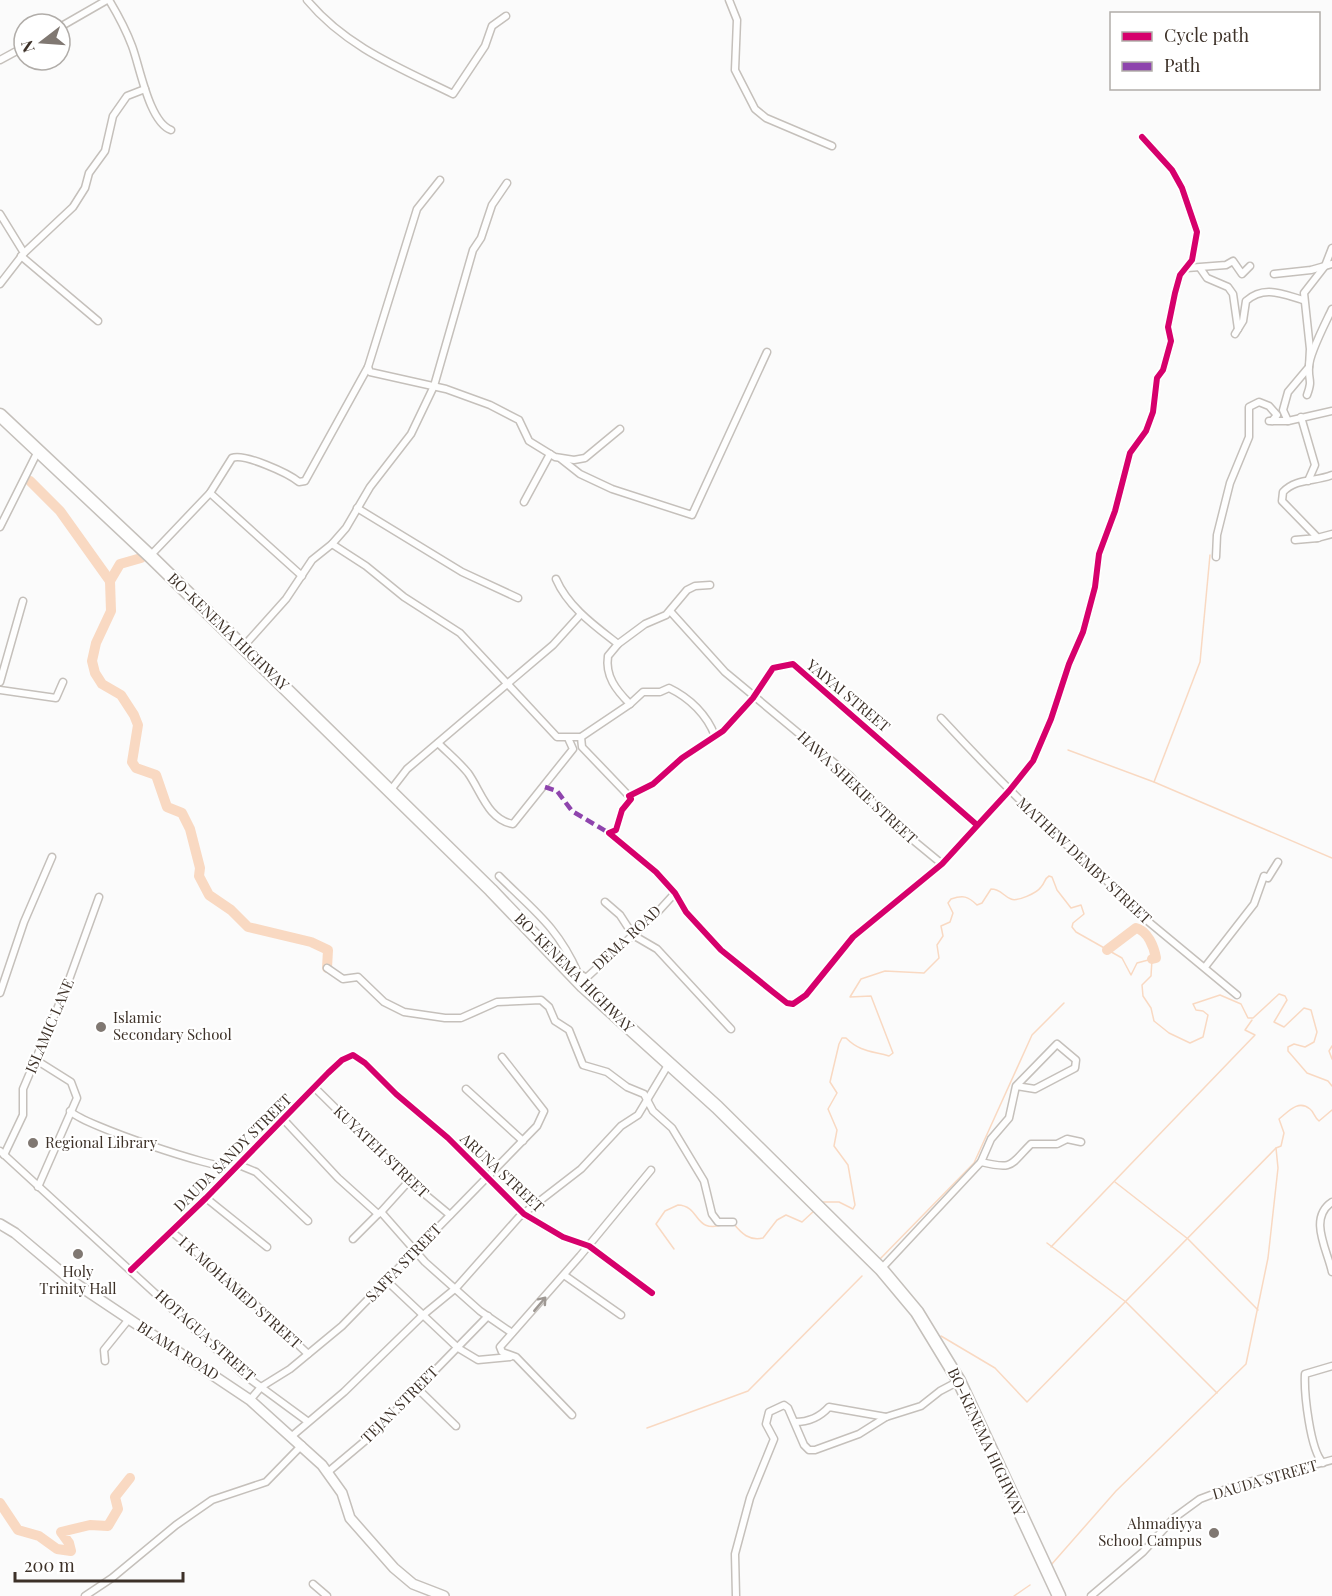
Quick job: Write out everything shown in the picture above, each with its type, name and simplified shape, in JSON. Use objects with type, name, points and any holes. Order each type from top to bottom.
[{"type":"highway","name":"BO-KENEMA HIGHWAY","points":[[0,415],[37,453],[150,556],[668,1065],[717,1107],[881,1269],[916,1312],[959,1381],[1059,1596]]},
{"type":"street","points":[[72,20],[108,0],[132,45],[145,89],[162,123],[171,130]]},
{"type":"street","points":[[307,0],[341,33],[368,52],[453,94],[485,46],[492,26],[506,16]]},
{"type":"street","points":[[729,0],[737,20],[735,70],[755,109],[766,118],[832,146]]},
{"type":"street","points":[[0,284],[22,254],[73,207],[84,188],[89,172],[105,151],[113,116],[127,96],[145,89]]},
{"type":"street","points":[[581,737],[582,747],[631,799],[622,810],[616,830],[609,833],[656,872],[675,893],[686,912],[721,950],[787,1003],[793,1004],[806,995],[853,937],[942,864],[1009,791],[1038,751],[1068,664],[1083,632],[1095,587],[1099,554],[1115,511],[1130,453],[1146,431],[1153,412],[1157,378],[1163,370],[1171,341],[1168,327],[1175,294],[1180,275],[1192,260],[1197,232],[1182,188],[1172,170],[1142,137]]},
{"type":"street","points":[[150,556],[210,493],[226,464],[237,456],[286,473],[303,483],[368,367],[382,316],[400,268],[405,240],[413,217],[440,180]]},
{"type":"street","points":[[243,647],[302,576],[312,560],[332,544],[346,528],[357,508],[411,434],[434,386],[473,250],[481,238],[492,205],[507,183]]},
{"type":"street","points":[[0,214],[22,254],[98,321]]},
{"type":"street","points":[[1307,395],[1312,382],[1304,293],[1328,265],[1332,248]]},
{"type":"street","points":[[1187,268],[1226,265],[1233,261],[1242,274],[1250,266]]},
{"type":"street","points":[[1274,274],[1328,265]]},
{"type":"street","points":[[1200,268],[1207,278],[1228,287],[1233,294],[1239,322],[1236,332],[1243,321],[1246,301],[1252,295],[1269,290],[1303,300]]},
{"type":"street","points":[[1332,309],[1318,337],[1309,368],[1288,392],[1283,410],[1270,421],[1288,421],[1301,417],[1330,414],[1332,411]]},
{"type":"street","points":[[368,367],[370,372],[434,386],[473,398],[510,414],[524,427],[529,441],[580,474],[612,489],[692,515],[767,352]]},
{"type":"street","points":[[1216,557],[1217,535],[1230,483],[1249,437],[1249,407],[1259,402],[1269,406],[1276,415]]},
{"type":"street","points":[[1283,410],[1288,421]]},
{"type":"street","points":[[1301,417],[1315,465],[1308,481]]},
{"type":"street","points":[[558,458],[585,458],[620,429]]},
{"type":"street","points":[[0,527],[37,453]]},
{"type":"street","points":[[524,502],[550,454]]},
{"type":"street","points":[[1332,475],[1295,482],[1286,488],[1281,497],[1318,538],[1332,534]]},
{"type":"street","points":[[210,493],[302,576]]},
{"type":"street","points":[[357,508],[462,572],[518,598]]},
{"type":"street","points":[[332,544],[366,566],[404,597],[460,633],[557,737],[581,737],[630,704],[643,692],[660,692],[669,688],[680,693],[709,720],[715,736]]},
{"type":"street","points":[[556,579],[567,598],[581,614],[618,644]]},
{"type":"street","points":[[630,704],[618,692],[608,671],[608,656],[618,644],[637,629],[670,611],[687,590],[695,586],[710,585]]},
{"type":"street","points":[[0,682],[22,601]]},
{"type":"street","name":"HAWA SHEKIE STREET","points":[[670,611],[697,644],[753,698],[850,776],[885,817],[942,864]]},
{"type":"street","points":[[389,792],[406,769],[553,645],[581,614]]},
{"type":"street","name":"YAIYAI STREET","points":[[629,796],[653,784],[682,758],[715,736],[753,698],[773,668],[793,664],[977,825]]},
{"type":"street","points":[[0,690],[56,698],[63,682]]},
{"type":"street","name":"MATHEW DEMBY STREET","points":[[941,718],[1009,791],[1079,858],[1130,901],[1132,908],[1237,995]]},
{"type":"street","points":[[568,738],[573,749]]},
{"type":"street","points":[[438,743],[465,770],[496,815],[507,823],[518,822],[573,749],[582,747]]},
{"type":"street","points":[[0,993],[24,922],[52,857]]},
{"type":"street","points":[[1205,967],[1254,904],[1264,876],[1268,878],[1278,862]]},
{"type":"street","points":[[499,876],[546,920],[566,947],[584,981]]},
{"type":"street","name":"DEMA ROAD","points":[[584,981],[675,893]]},
{"type":"street","name":"ISLAMIC LANE","points":[[2,1153],[23,1115],[23,1089],[99,897]]},
{"type":"street","points":[[605,902],[620,915],[633,935],[657,949],[731,1029]]},
{"type":"street","points":[[327,968],[343,979],[358,977],[384,1002],[404,1012],[461,1018],[497,1002],[541,1000],[549,1007],[555,1021],[569,1030],[584,1065],[607,1072],[647,1098],[653,1111],[672,1128],[704,1181],[711,1214],[718,1222],[733,1222]]},
{"type":"street","points":[[881,1269],[981,1162],[991,1139],[1009,1118],[1016,1086],[1057,1044],[1076,1060],[1076,1068],[1035,1089],[1016,1086]]},
{"type":"street","name":"DAUDA SANDY STREET","points":[[131,1270],[284,1120],[314,1087],[342,1060],[353,1055]]},
{"type":"street","name":"ARUNA STREET","points":[[353,1055],[365,1063],[524,1214],[563,1237],[589,1246],[652,1293]]},
{"type":"street","name":"SAFFA STREET","points":[[250,1400],[261,1387],[308,1354],[342,1326],[537,1126],[544,1112],[502,1057]]},
{"type":"street","points":[[36,1060],[70,1082],[75,1088],[77,1098],[38,1187]]},
{"type":"street","points":[[292,1436],[344,1392],[423,1315],[456,1288],[524,1214],[581,1169],[621,1126],[638,1115],[668,1065]]},
{"type":"street","name":"KUYATEH STREET","points":[[314,1087],[409,1181],[450,1215]]},
{"type":"street","points":[[466,1089],[523,1141]]},
{"type":"street","points":[[70,1111],[76,1117],[105,1130],[210,1165],[237,1167],[263,1178],[308,1221]]},
{"type":"street","points":[[284,1120],[338,1178],[379,1213],[425,1262],[488,1316],[512,1333]]},
{"type":"street","points":[[981,1162],[1007,1167],[1017,1162],[1031,1144],[1057,1144],[1067,1139],[1081,1142]]},
{"type":"street","name":"HOTAGUA STREET","points":[[2,1153],[243,1374],[307,1421]]},
{"type":"street","points":[[572,1415],[516,1357],[502,1352],[500,1347],[589,1246],[651,1170]]},
{"type":"street","points":[[353,1239],[409,1181]]},
{"type":"street","points":[[206,1198],[267,1247]]},
{"type":"street","points":[[1332,1202],[1323,1208],[1319,1219],[1330,1252],[1332,1272]]},
{"type":"street","name":"BLAMA ROAD","points":[[0,1224],[15,1233],[72,1281],[250,1400],[302,1445],[328,1472],[342,1493],[350,1518],[394,1568],[413,1584],[444,1596]]},
{"type":"street","name":"I K MOHAMED STREET","points":[[172,1232],[225,1276],[308,1354]]},
{"type":"street","points":[[564,1275],[621,1315]]},
{"type":"street","points":[[388,1281],[458,1348],[478,1360],[516,1357]]},
{"type":"street","name":"TEJAN STREET","points":[[328,1472],[372,1435],[488,1316]]},
{"type":"street","points":[[105,1361],[104,1350],[129,1319]]},
{"type":"street","points":[[1323,1463],[1317,1457],[1312,1437],[1305,1374],[1332,1366]]},
{"type":"street","points":[[736,1596],[735,1554],[750,1498],[774,1439],[766,1424],[768,1415],[777,1407],[784,1405],[795,1422],[804,1445],[809,1450],[815,1450],[859,1434],[886,1417],[921,1406],[940,1391],[959,1381]]},
{"type":"street","points":[[417,1388],[456,1426]]},
{"type":"street","points":[[795,1422],[804,1422],[821,1415],[829,1407],[886,1417]]},
{"type":"street","points":[[85,1596],[120,1572],[183,1520],[220,1496],[266,1482],[302,1445]]},
{"type":"street","name":"DAUDA STREET","points":[[1092,1596],[1143,1552],[1174,1518],[1200,1499],[1238,1485],[1332,1460]]},
{"type":"street","points":[[313,1584],[327,1596]]},
{"type":"waterway","points":[[30,481],[60,511],[110,581]]},
{"type":"waterway","points":[[1154,782],[1200,662],[1210,555]]},
{"type":"waterway","points":[[141,558],[120,564],[110,581],[111,611],[96,643],[92,661],[95,673],[102,684],[121,695],[138,725],[132,762],[136,768],[156,775],[167,807],[182,813],[190,829],[200,868],[199,876],[209,895],[231,910],[248,927],[311,942],[328,950],[327,968]]},
{"type":"waterway","points":[[1068,750],[1154,782],[1332,858]]},
{"type":"waterway","points":[[823,1202],[839,1202],[853,1209],[855,1205],[848,1165],[834,1146],[837,1130],[828,1109],[837,1093],[830,1082],[839,1044],[842,1038],[846,1038],[866,1050],[889,1056],[893,1053],[871,996],[850,997],[861,979],[885,971],[924,973],[939,958],[937,945],[943,936],[941,926],[950,922],[953,913],[948,903],[951,899],[965,897],[977,905],[982,903],[991,889],[1014,900],[1035,892],[1047,877],[1052,877],[1057,890],[1071,908],[1081,905],[1084,914],[1073,923],[1072,927],[1076,932],[1122,958],[1131,975],[1137,963],[1152,959],[1151,976],[1142,985],[1143,996],[1151,1008],[1154,1021],[1169,1033],[1190,1043],[1203,1037],[1208,1015],[1196,1010],[1193,1004],[1220,995],[1241,1004],[1248,1018],[1253,1018],[1279,994],[1285,996],[1287,1000],[1274,1022],[1284,1027],[1304,1008],[1311,1010],[1317,1032],[1314,1042],[1305,1047],[1294,1044],[1288,1047],[1288,1051],[1307,1073],[1328,1081],[1332,1086]]},
{"type":"waterway","points":[[1107,950],[1136,928],[1144,932],[1150,940],[1156,958],[1152,959]]},
{"type":"waterway","points":[[880,1259],[974,1163],[1032,1035],[1064,1003]]},
{"type":"waterway","points":[[1051,1247],[1255,1035],[1245,1030],[1252,1020]]},
{"type":"waterway","points":[[1332,1046],[1329,1051],[1332,1059]]},
{"type":"waterway","points":[[1051,1565],[1116,1491],[1246,1364],[1268,1258],[1278,1168],[1276,1148],[1281,1146],[1284,1133],[1279,1119],[1301,1105],[1310,1109],[1319,1121],[1332,1110]]},
{"type":"waterway","points":[[941,1336],[995,1368],[1027,1402],[1276,1148]]},
{"type":"waterway","points":[[1115,1182],[1188,1239],[1258,1310]]},
{"type":"waterway","points":[[674,1249],[656,1224],[665,1211],[678,1205],[691,1210],[702,1223],[708,1226],[726,1224]]},
{"type":"waterway","points":[[733,1223],[746,1236],[763,1238],[777,1220],[786,1215],[802,1222],[815,1210]]},
{"type":"waterway","points":[[1047,1243],[1126,1302],[1217,1393]]},
{"type":"waterway","points":[[647,1428],[748,1391],[862,1276]]},
{"type":"waterway","points":[[0,1503],[18,1530],[39,1536],[57,1549],[71,1551],[69,1543],[61,1532],[90,1525],[108,1526],[118,1509],[115,1497],[130,1478]]},
{"type":"waterway","points":[[1014,1596],[1030,1585]]},
{"type":"marked path","points":[[545,787],[557,791],[572,811],[609,833]]},
{"type":"cycle path","points":[[977,825],[793,664],[773,668],[753,698],[723,731],[682,758],[653,784],[629,796],[631,799],[622,810],[616,830],[609,833],[656,872],[675,893],[686,912],[721,950],[787,1003],[793,1004],[806,995],[853,937],[942,864],[1009,791],[1033,761],[1083,632],[1095,587],[1099,554],[1115,511],[1130,453],[1146,431],[1153,412],[1157,378],[1163,370],[1171,341],[1168,327],[1175,293],[1180,275],[1192,260],[1197,232],[1182,188],[1172,170],[1142,137]]},
{"type":"cycle path","points":[[131,1270],[206,1198],[328,1073],[342,1060],[353,1055],[365,1063],[396,1094],[448,1138],[524,1214],[563,1237],[589,1246],[652,1293]]},
{"type":"place","name":"Islamic Secondary School","points":[[101,1027]]},
{"type":"place","name":"Regional Library","points":[[33,1143]]},
{"type":"place","name":"Holy Trinity Hall","points":[[78,1254]]},
{"type":"place","name":"Ahmadiyya School Campus","points":[[1214,1533]]}]
